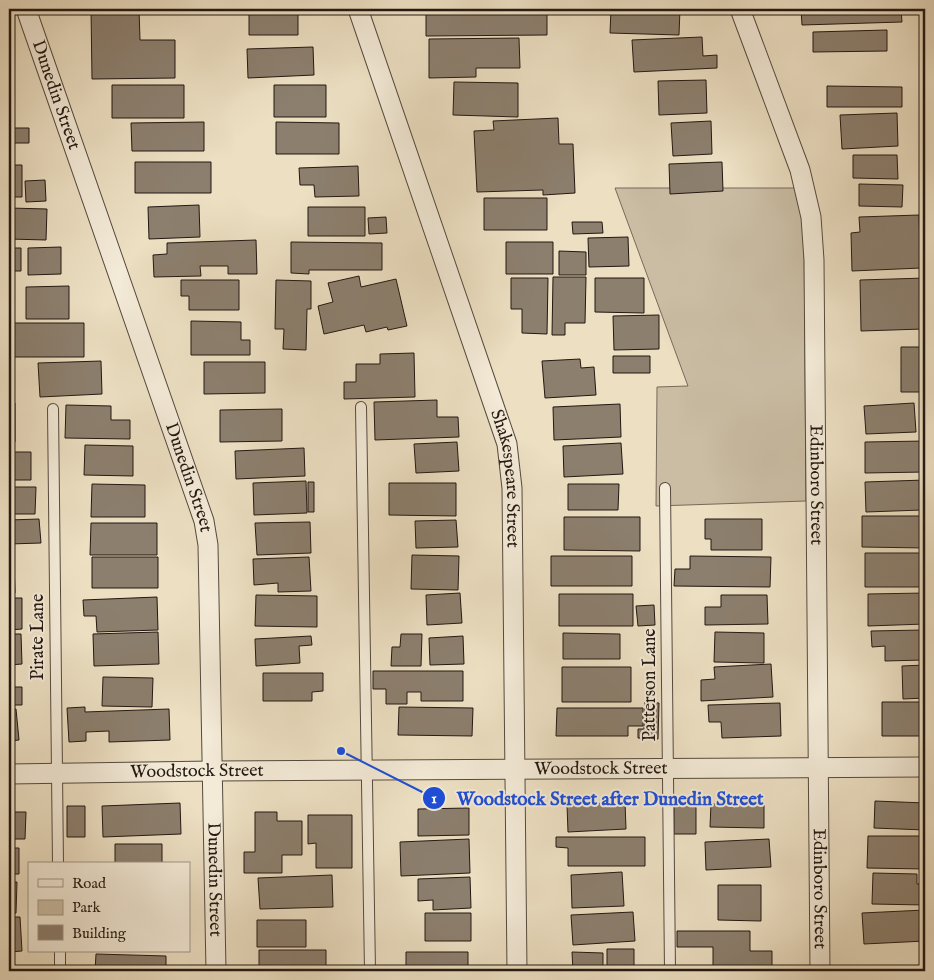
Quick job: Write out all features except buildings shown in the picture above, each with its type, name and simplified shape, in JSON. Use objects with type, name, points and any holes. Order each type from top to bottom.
[{"type":"street","name":"Dunedin Street","points":[[26,9],[204,521],[208,545],[216,971]]},
{"type":"street","name":"Shakespeare Street","points":[[358,9],[507,444],[512,488],[517,971]]},
{"type":"street","name":"Edinboro Street","points":[[740,9],[800,170],[811,217],[814,260],[820,971]]},
{"type":"street","name":"Woodstock Street","points":[[9,774],[668,769],[818,766],[925,767]]},
{"type":"lane","points":[[361,408],[370,971]]},
{"type":"lane","name":"Pirate Lane","points":[[53,409],[58,862]]},
{"type":"lane","name":"Patterson Lane","points":[[665,488],[670,971]]},
{"type":"lane","points":[[60,952],[60,971]]},
{"type":"green space","points":[[615,188],[795,188],[804,228],[806,501],[656,506],[657,387],[688,386]]},
{"type":"place","name":"Woodstock Street after Dunedin Street","points":[[341,751]]}]
